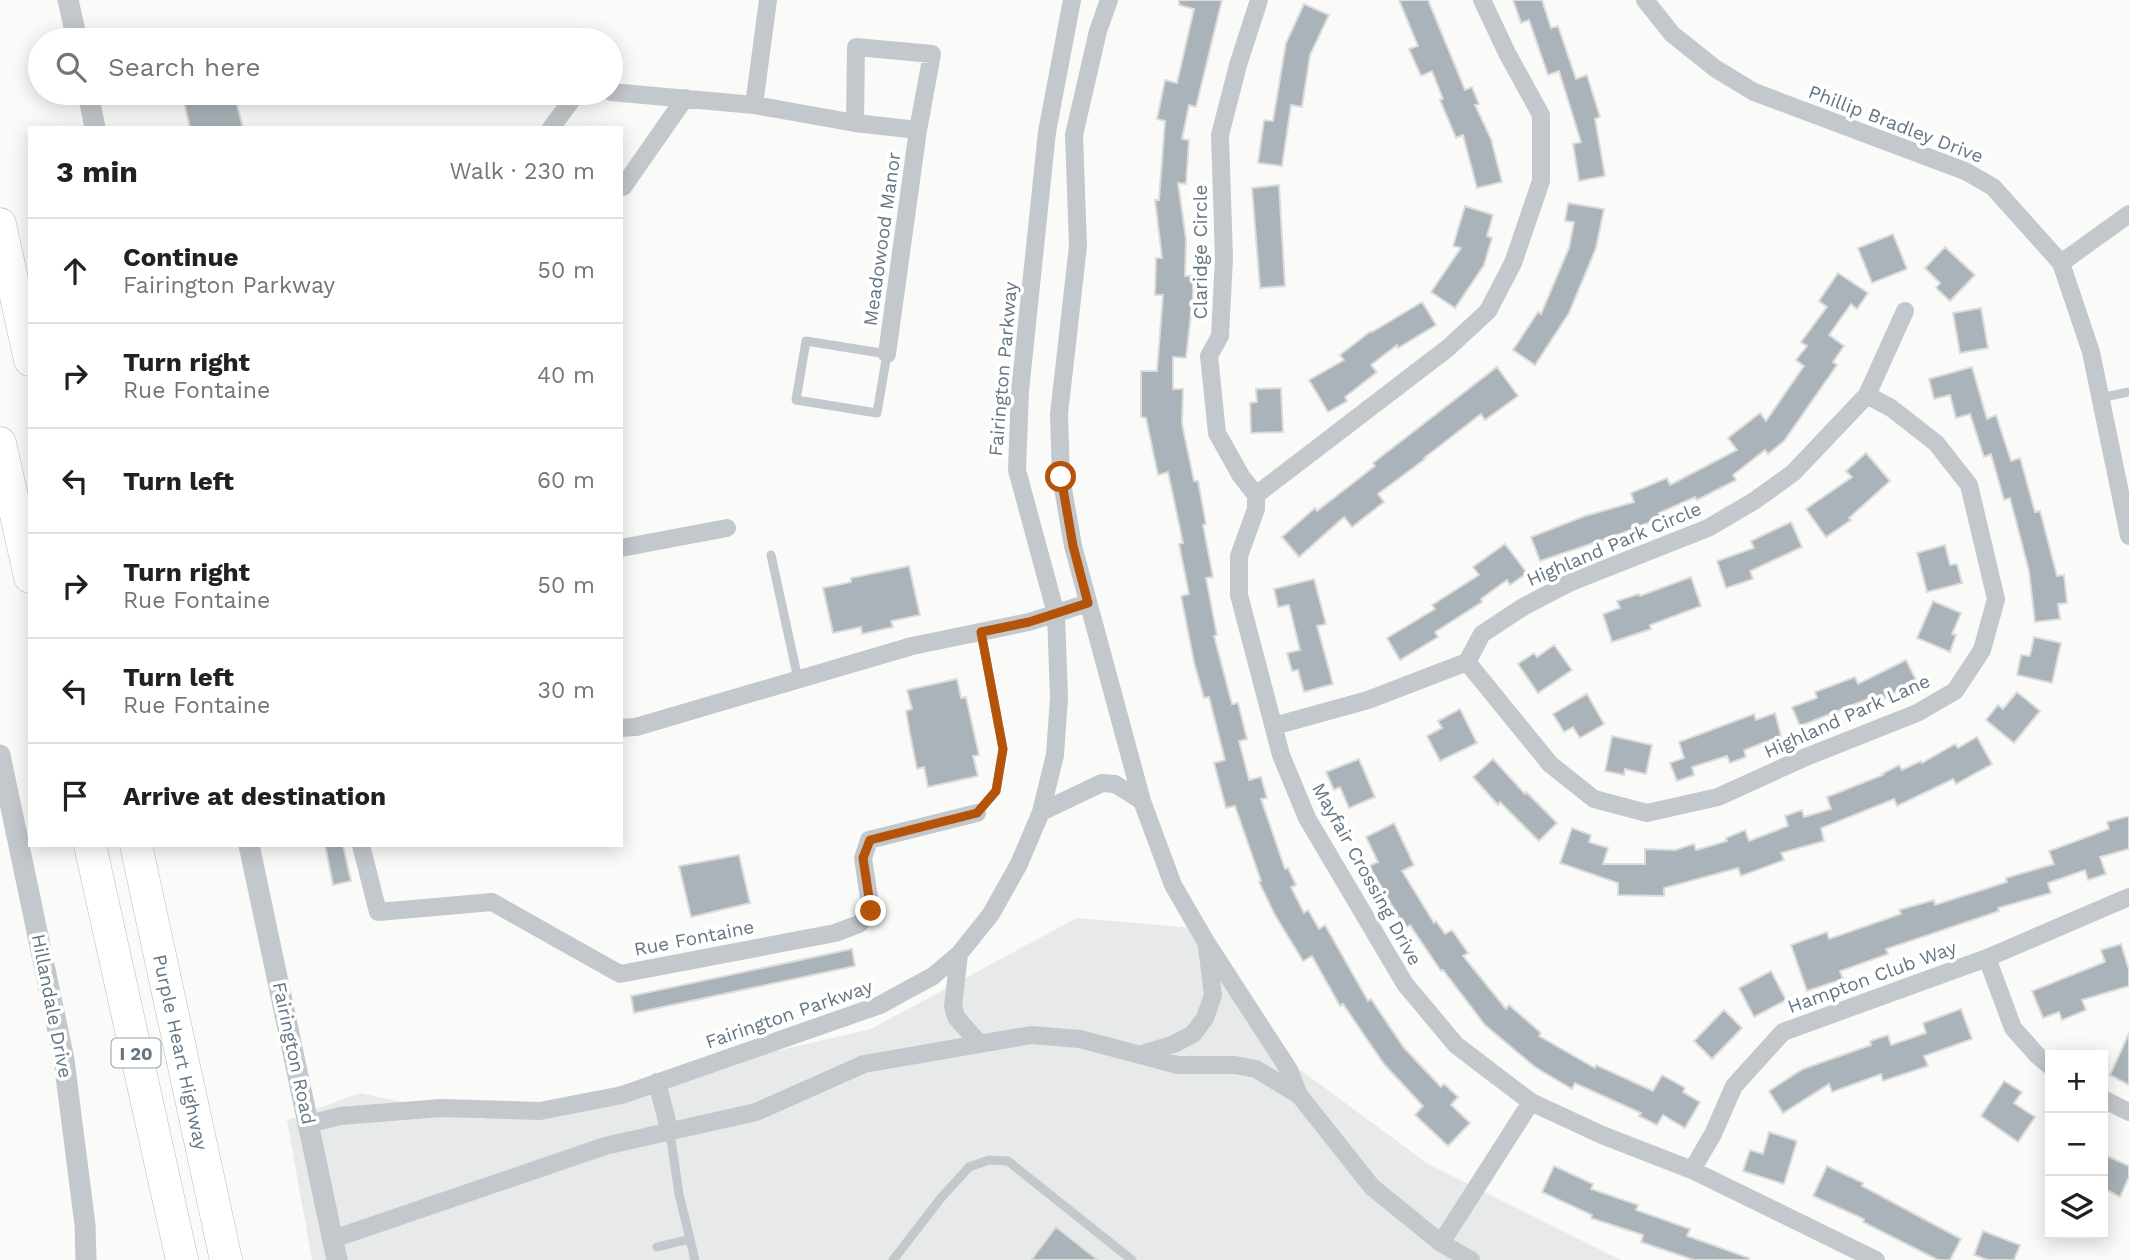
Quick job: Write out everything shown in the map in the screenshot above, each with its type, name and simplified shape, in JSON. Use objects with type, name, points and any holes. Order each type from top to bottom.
[{"type":"highway","points":[[0,224],[28,351]]},
{"type":"highway","points":[[0,443],[28,568]]},
{"type":"highway","name":"I 20","points":[[90,847],[182,1260]]},
{"type":"highway","name":"Purple Heart Highway","points":[[136,847],[226,1260]]},
{"type":"street","points":[[68,0],[74,28]]},
{"type":"street","points":[[754,105],[768,0]]},
{"type":"street","name":"Fairington Parkway","points":[[309,1124],[340,1116],[441,1108],[540,1111],[622,1095],[880,1005],[933,976],[959,954],[991,914],[1019,864],[1041,813],[1055,755],[1059,698],[1056,614],[1017,470],[1020,391],[1047,132],[1072,0]]},
{"type":"street","points":[[1109,0],[1098,31],[1074,135],[1078,246],[1059,414],[1061,477],[1073,546],[1142,801],[1173,885],[1206,942],[1289,1070],[1299,1095],[1372,1187],[1441,1243],[1471,1260]]},
{"type":"street","name":"Claridge Circle","points":[[1256,495],[1241,477],[1217,433],[1209,356],[1220,336],[1224,258],[1220,135],[1238,65],[1259,0]]},
{"type":"street","points":[[1256,495],[1448,348],[1488,311],[1513,263],[1541,181],[1541,115],[1482,0]]},
{"type":"street","name":"Phillip Bradley Drive","points":[[1645,0],[1672,34],[1716,69],[1754,92],[1965,171],[1993,187],[2061,263],[2091,352],[2100,398],[2123,479],[2129,536]]},
{"type":"street","name":"Meadowood Manor","points":[[855,123],[856,47],[932,54],[918,130],[887,354]]},
{"type":"street","name":"Meadowood Manor","points":[[623,93],[754,105],[855,123],[918,130]]},
{"type":"street","points":[[623,187],[685,98]]},
{"type":"street","points":[[90,105],[95,126]]},
{"type":"street","points":[[552,126],[568,105]]},
{"type":"street","points":[[2061,263],[2129,214]]},
{"type":"street","name":"Highland Park Circle","points":[[1467,662],[1482,634],[1523,607],[1569,583],[1708,528],[1794,473],[1867,395],[1905,311]]},
{"type":"street","name":"Highland Park Lane","points":[[1467,662],[1550,764],[1594,799],[1647,813],[1718,797],[1805,757],[1917,713],[1955,691],[1982,650],[1996,599],[1969,485],[1936,443],[1891,408],[1867,395]]},
{"type":"street","name":"Mayfair Crossing Drive","points":[[1256,495],[1256,509],[1239,556],[1239,595],[1280,755],[1307,818],[1405,984],[1456,1045],[1531,1102],[1602,1135],[1692,1170],[1876,1260]]},
{"type":"street","points":[[623,548],[727,528]]},
{"type":"street","points":[[623,728],[636,727],[912,646],[1029,622],[1088,603]]},
{"type":"street","points":[[1273,726],[1368,700],[1467,662]]},
{"type":"street","name":"Hillandale Drive","points":[[0,755],[64,1060],[85,1224],[86,1260]]},
{"type":"street","points":[[1041,813],[1102,783],[1115,784],[1142,801]]},
{"type":"street","name":"Rue Fontaine","points":[[362,847],[378,912],[492,902],[620,974],[835,933],[859,924],[871,911],[863,858],[870,840],[977,813]]},
{"type":"street","name":"Fairington Road","points":[[249,847],[335,1250]]},
{"type":"street","name":"Hampton Club Way","points":[[1692,1170],[1713,1135],[1734,1086],[1783,1032],[1987,958],[2129,897]]},
{"type":"street","points":[[1142,1054],[1174,1044],[1193,1034],[1205,1018],[1213,995],[1206,942]]},
{"type":"street","points":[[959,954],[953,1006],[956,1017],[979,1043]]},
{"type":"street","points":[[1987,958],[2013,1028],[2045,1062]]},
{"type":"street","points":[[335,1250],[605,1146],[757,1112],[864,1064],[979,1043],[1031,1035],[1080,1039],[1178,1065],[1235,1065],[1256,1069],[1299,1095]]},
{"type":"street","points":[[657,1082],[670,1133]]},
{"type":"street","points":[[1441,1243],[1531,1102]]},
{"type":"street","points":[[2108,1102],[2129,1112]]},
{"type":"lane","points":[[806,341],[887,354],[877,413],[796,400],[806,341]]},
{"type":"lane","points":[[2100,398],[2129,392]]},
{"type":"lane","points":[[771,555],[798,679]]},
{"type":"lane","points":[[977,813],[996,791],[1003,749],[981,632]]},
{"type":"lane","points":[[670,1133],[679,1194],[695,1260]]},
{"type":"lane","points":[[893,1260],[969,1167],[989,1160],[1008,1161],[1132,1260]]},
{"type":"lane","points":[[657,1247],[690,1238]]},
{"type":"shaded area","points":[[1077,918],[1205,929],[1264,1043],[1428,1164],[1621,1260],[312,1260],[287,1120],[360,1093],[481,1119],[871,1029]]},
{"type":"building","points":[[1179,0],[1222,0],[1196,107],[1189,105],[1182,139],[1189,140],[1186,184],[1178,183],[1186,239],[1185,276],[1193,276],[1193,296],[1186,358],[1173,357],[1173,389],[1183,389],[1182,424],[1194,481],[1198,481],[1206,524],[1203,525],[1213,577],[1206,578],[1217,635],[1214,636],[1232,704],[1238,703],[1247,739],[1239,741],[1249,780],[1261,777],[1267,798],[1261,799],[1285,869],[1288,868],[1296,885],[1291,887],[1304,913],[1308,910],[1319,929],[1325,925],[1368,1001],[1371,999],[1404,1048],[1441,1087],[1444,1084],[1458,1097],[1451,1105],[1470,1123],[1448,1146],[1415,1115],[1423,1106],[1384,1064],[1343,1004],[1340,1006],[1312,956],[1303,961],[1259,882],[1261,881],[1235,806],[1226,808],[1214,763],[1225,760],[1209,697],[1204,698],[1194,662],[1181,596],[1189,594],[1179,544],[1183,543],[1168,472],[1158,475],[1146,418],[1141,417],[1141,371],[1157,371],[1163,295],[1155,295],[1156,258],[1162,258],[1155,200],[1159,200],[1165,121],[1157,119],[1165,80],[1177,83],[1194,9],[1179,5]]},
{"type":"building","points":[[1399,0],[1428,0],[1465,90],[1472,87],[1479,104],[1475,105],[1491,139],[1502,182],[1477,188],[1463,135],[1456,138],[1440,100],[1443,99],[1432,71],[1421,76],[1409,49],[1418,46]]},
{"type":"building","points":[[1513,0],[1542,0],[1551,28],[1558,26],[1576,79],[1587,75],[1600,117],[1595,119],[1605,176],[1579,181],[1573,144],[1581,142],[1559,71],[1548,75],[1529,20],[1521,23]]},
{"type":"building","points":[[1304,4],[1329,15],[1310,55],[1302,107],[1291,105],[1282,166],[1258,163],[1264,120],[1273,121],[1286,43]]},
{"type":"building","points":[[185,105],[237,105],[242,126],[190,126]]},
{"type":"building","points":[[1279,185],[1285,286],[1260,288],[1252,188]]},
{"type":"building","points":[[1568,203],[1604,209],[1596,248],[1569,313],[1535,365],[1513,350],[1538,312],[1541,314],[1569,248],[1574,222],[1565,221]]},
{"type":"building","points":[[1465,206],[1493,215],[1487,236],[1492,238],[1484,265],[1455,308],[1431,292],[1461,248],[1453,246]]},
{"type":"building","points":[[1893,234],[1907,269],[1872,283],[1858,248]]},
{"type":"building","points":[[1945,247],[1975,275],[1950,301],[1936,288],[1940,283],[1925,268]]},
{"type":"building","points":[[1838,273],[1868,293],[1857,309],[1851,304],[1829,335],[1844,346],[1833,362],[1837,365],[1784,441],[1768,454],[1765,450],[1733,475],[1736,480],[1697,500],[1695,497],[1659,513],[1661,518],[1540,561],[1531,537],[1585,516],[1634,502],[1631,493],[1667,478],[1670,485],[1737,450],[1728,438],[1760,413],[1766,421],[1804,366],[1796,360],[1807,346],[1801,342],[1827,307],[1819,301]]},
{"type":"building","points":[[1422,302],[1436,325],[1398,348],[1397,345],[1371,365],[1377,372],[1345,397],[1347,401],[1328,412],[1309,380],[1344,360],[1340,355],[1371,331]]},
{"type":"building","points":[[1981,308],[1988,348],[1960,353],[1953,313]]},
{"type":"building","points":[[1497,367],[1518,396],[1485,420],[1481,414],[1378,494],[1384,502],[1352,527],[1344,517],[1299,557],[1282,537],[1315,508],[1317,511],[1375,466],[1373,463]]},
{"type":"building","points":[[1972,367],[1987,419],[1996,415],[2011,461],[2020,458],[2035,512],[2040,511],[2057,576],[2064,575],[2067,603],[2058,604],[2060,619],[2035,622],[2029,571],[2010,498],[2004,500],[1991,454],[1984,457],[1970,414],[1956,418],[1950,395],[1934,399],[1929,379]]},
{"type":"building","points":[[1281,388],[1283,432],[1251,433],[1250,403],[1257,402],[1256,389]]},
{"type":"building","points":[[1866,453],[1890,481],[1849,518],[1851,520],[1826,537],[1806,509],[1852,477],[1846,471]]},
{"type":"building","points":[[1791,522],[1802,547],[1750,571],[1753,579],[1726,588],[1717,561],[1754,548],[1751,541]]},
{"type":"building","points":[[1505,544],[1527,573],[1510,585],[1507,580],[1481,599],[1482,602],[1435,632],[1438,637],[1400,660],[1387,638],[1435,609],[1432,605],[1479,575],[1473,567]]},
{"type":"building","points":[[1945,545],[1950,565],[1957,564],[1962,583],[1927,592],[1917,553]]},
{"type":"building","points":[[909,566],[920,615],[891,621],[893,627],[862,634],[861,627],[833,633],[823,588],[851,582],[851,578]]},
{"type":"building","points":[[1691,577],[1701,606],[1650,625],[1651,629],[1612,642],[1603,614],[1620,608],[1617,601],[1639,594],[1640,596]]},
{"type":"building","points":[[1314,579],[1326,624],[1317,626],[1333,684],[1304,692],[1298,670],[1292,671],[1287,653],[1300,650],[1289,605],[1278,607],[1274,589]]},
{"type":"building","points":[[1933,601],[1961,613],[1952,634],[1956,635],[1950,652],[1917,638]]},
{"type":"building","points":[[2034,637],[2061,643],[2052,683],[2017,675],[2021,655],[2030,656]]},
{"type":"building","points":[[1554,645],[1572,670],[1538,693],[1518,664],[1534,653],[1537,657]]},
{"type":"building","points":[[1906,660],[1917,682],[1877,702],[1875,696],[1800,726],[1792,707],[1817,698],[1815,692],[1855,677],[1858,684]]},
{"type":"building","points":[[957,679],[961,698],[966,697],[979,755],[973,756],[978,776],[928,787],[924,767],[917,769],[906,711],[912,709],[907,690]]},
{"type":"building","points":[[2017,692],[2040,711],[2014,743],[1986,720],[1998,705],[2003,709]]},
{"type":"building","points":[[1587,694],[1604,724],[1580,738],[1573,727],[1564,732],[1553,714]]},
{"type":"building","points":[[1460,709],[1477,743],[1440,761],[1427,736],[1442,728],[1438,721]]},
{"type":"building","points":[[1775,713],[1781,736],[1744,750],[1746,757],[1730,763],[1727,756],[1692,767],[1694,775],[1677,781],[1670,763],[1684,758],[1679,742],[1754,714],[1756,720]]},
{"type":"building","points":[[1612,736],[1652,745],[1646,774],[1625,769],[1624,775],[1605,771]]},
{"type":"building","points":[[1977,737],[1992,764],[1956,784],[1953,779],[1897,806],[1894,799],[1821,828],[1824,841],[1781,853],[1784,860],[1741,876],[1738,868],[1664,888],[1664,896],[1618,895],[1618,883],[1560,863],[1572,828],[1591,835],[1589,842],[1608,848],[1603,864],[1645,864],[1645,849],[1675,850],[1694,844],[1696,850],[1727,841],[1726,838],[1745,830],[1749,841],[1788,826],[1785,816],[1802,810],[1804,817],[1831,809],[1827,797],[1883,775],[1899,765],[1902,770],[1921,761],[1922,763],[1955,744],[1958,748]]},
{"type":"building","points":[[1359,759],[1375,797],[1349,808],[1340,787],[1334,790],[1326,772]]},
{"type":"building","points":[[1493,759],[1525,794],[1526,792],[1557,823],[1539,841],[1500,802],[1498,805],[1473,777]]},
{"type":"building","points":[[2129,816],[2129,849],[2100,857],[2106,874],[2088,880],[2085,870],[2048,883],[2051,893],[1998,908],[1999,911],[1886,949],[1888,954],[1840,971],[1843,979],[1807,991],[1791,945],[1827,932],[1829,939],[1901,914],[1899,910],[1934,900],[1935,905],[2007,882],[2006,878],[2054,864],[2049,851],[2109,829],[2107,822]]},
{"type":"building","points":[[1394,823],[1414,865],[1402,871],[1434,923],[1436,921],[1445,934],[1452,930],[1468,953],[1463,956],[1506,1009],[1509,1005],[1541,1033],[1539,1036],[1595,1068],[1596,1065],[1653,1091],[1662,1075],[1685,1088],[1683,1092],[1700,1102],[1685,1128],[1663,1115],[1657,1125],[1639,1116],[1641,1113],[1575,1083],[1572,1089],[1535,1067],[1485,1025],[1443,970],[1441,971],[1410,925],[1405,928],[1369,866],[1378,862],[1366,837]]},
{"type":"building","points":[[325,847],[343,847],[351,881],[333,885]]},
{"type":"building","points":[[739,855],[750,903],[691,917],[679,866]]},
{"type":"building","points":[[2121,944],[2129,970],[2129,986],[2082,1000],[2086,1010],[2062,1020],[2059,1012],[2043,1018],[2032,991],[2105,962],[2101,950]]},
{"type":"building","points":[[852,949],[855,966],[634,1013],[631,996]]},
{"type":"building","points":[[1771,971],[1786,1000],[1754,1017],[1739,988]]},
{"type":"building","points":[[1961,1009],[1972,1039],[1924,1056],[1928,1066],[1883,1081],[1881,1074],[1832,1092],[1829,1084],[1783,1113],[1769,1091],[1803,1069],[1871,1045],[1870,1041],[1888,1035],[1891,1045],[1926,1033],[1923,1023]]},
{"type":"building","points":[[1724,1010],[1742,1028],[1712,1059],[1694,1041]]},
{"type":"building","points":[[2129,1033],[2129,1085],[2110,1075]]},
{"type":"building","points":[[2004,1081],[2022,1092],[2014,1103],[2035,1117],[2018,1142],[1981,1116]]},
{"type":"building","points":[[1769,1132],[1797,1141],[1784,1184],[1743,1171],[1750,1150],[1763,1154]]},
{"type":"building","points":[[2108,1156],[2129,1166],[2129,1177],[2120,1197],[2108,1191]]},
{"type":"building","points":[[1554,1166],[1593,1184],[1591,1189],[1638,1205],[1636,1210],[1690,1229],[1687,1236],[1749,1258],[1694,1260],[1641,1242],[1643,1235],[1591,1218],[1592,1215],[1542,1192]]},
{"type":"building","points":[[1827,1166],[1863,1183],[1862,1186],[1961,1239],[1950,1260],[1938,1260],[1863,1222],[1864,1219],[1813,1196]]},
{"type":"building","points":[[1056,1227],[1098,1260],[1031,1260]]},
{"type":"building","points":[[1983,1231],[2020,1245],[2014,1260],[1988,1260],[1974,1255]]},
{"type":"route","points":[[871,911],[863,858],[870,840],[977,813],[996,791],[1003,749],[981,632],[1029,622],[1088,603],[1073,546],[1061,477]]}]
